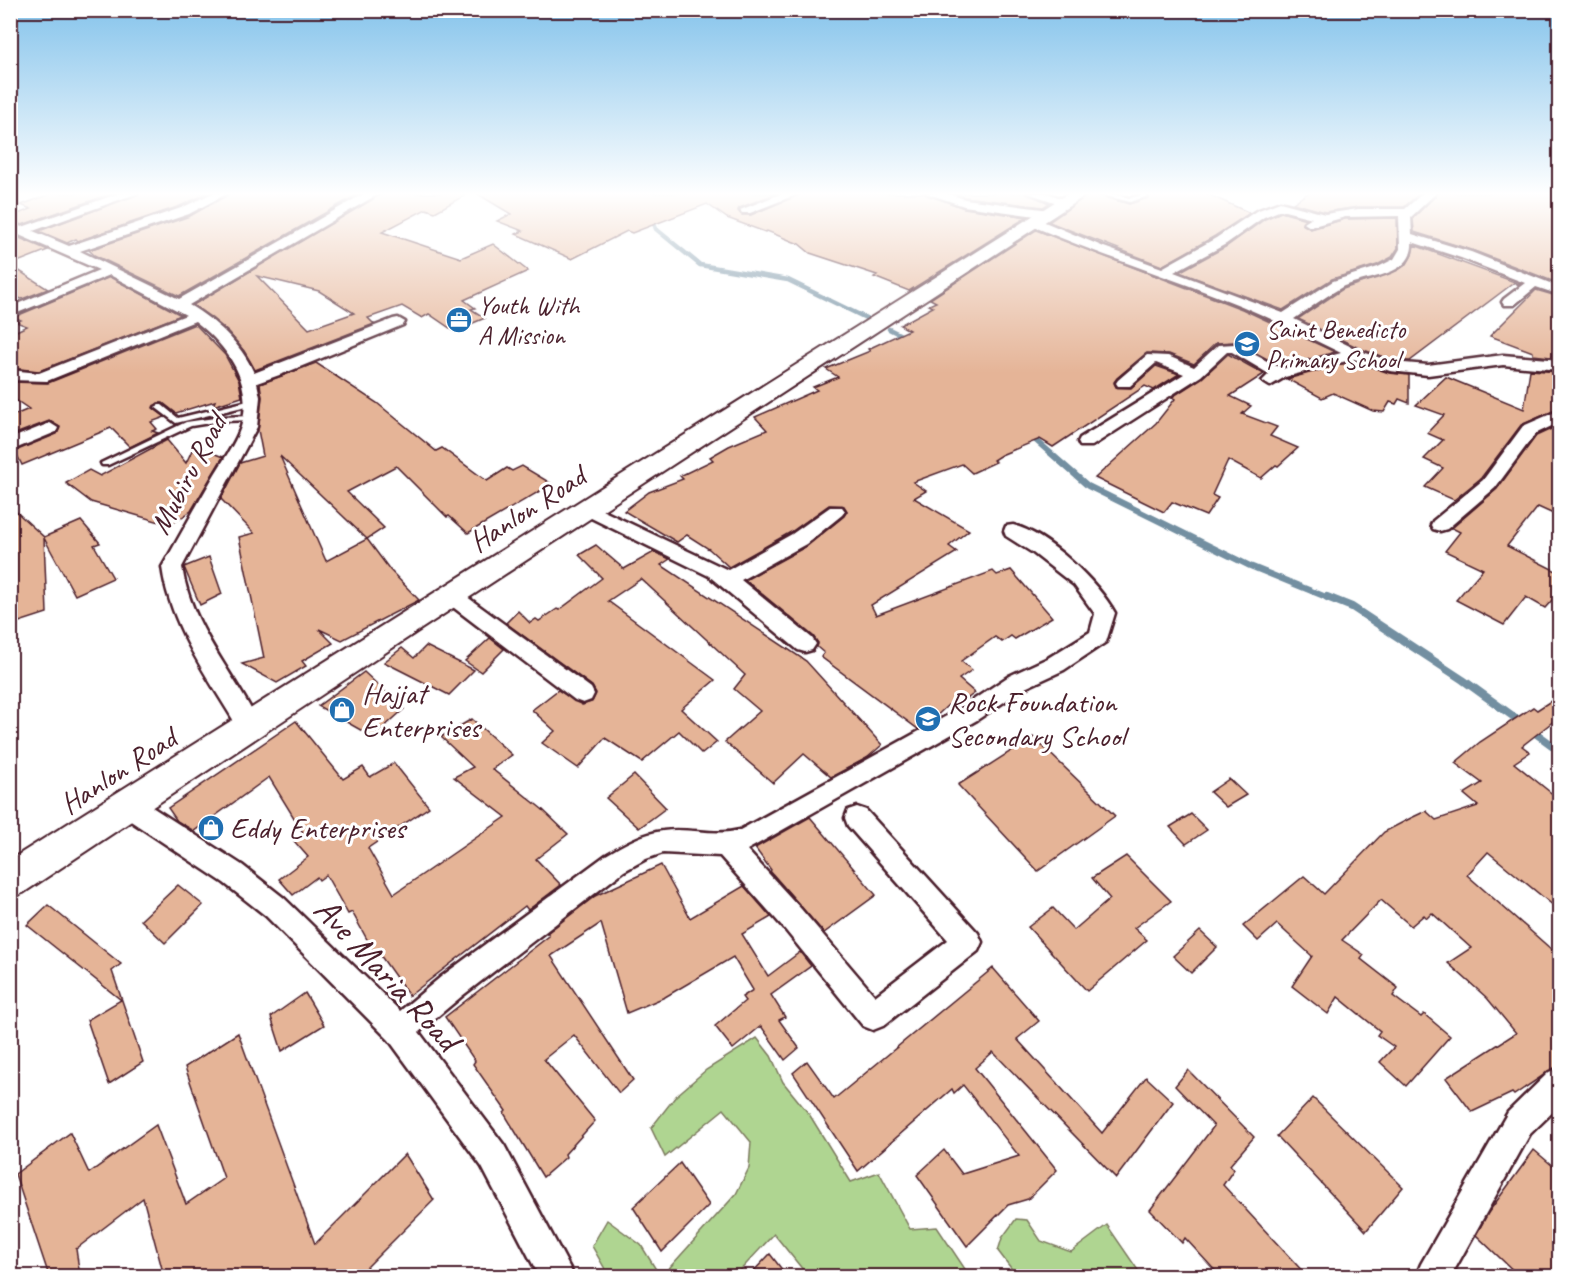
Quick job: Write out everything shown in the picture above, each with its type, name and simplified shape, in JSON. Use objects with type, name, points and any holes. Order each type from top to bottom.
[{"type":"main road","name":"Hanlon Road","points":[[10,881],[248,724],[452,596],[979,253]]},
{"type":"street","name":"Mubiru Road","points":[[75,253],[198,315],[219,333],[236,353],[249,380],[251,410],[249,427],[172,567],[176,591],[203,648],[248,724]]},
{"type":"street","points":[[180,304],[269,253]]},
{"type":"street","points":[[1108,253],[1234,298],[1284,319],[1355,354],[1390,366],[1417,370],[1443,369],[1503,360],[1560,365]]},
{"type":"street","points":[[1163,273],[1199,253]]},
{"type":"street","points":[[1284,319],[1338,284],[1383,270],[1399,261],[1404,253]]},
{"type":"street","points":[[1460,253],[1557,291]]},
{"type":"street","points":[[11,312],[110,270]]},
{"type":"street","points":[[1509,302],[1533,283]]},
{"type":"street","points":[[10,375],[41,378],[198,315]]},
{"type":"street","points":[[249,380],[280,370],[398,322]]},
{"type":"street","points":[[1086,441],[1196,373],[1223,348],[1235,348],[1274,379],[1355,354]]},
{"type":"street","points":[[1124,383],[1152,358],[1162,359],[1196,373]]},
{"type":"street","points":[[1440,525],[1489,484],[1529,430],[1560,415]]},
{"type":"street","points":[[10,446],[50,428]]},
{"type":"street","points":[[587,509],[708,567],[727,579],[805,644]]},
{"type":"street","points":[[727,579],[799,539],[836,511]]},
{"type":"street","points":[[399,1030],[452,986],[615,863],[639,850],[663,842],[726,845],[745,840],[969,714],[1017,682],[1056,663],[1099,636],[1105,613],[1081,580],[1040,548],[1013,531]]},
{"type":"street","points":[[452,596],[583,694]]},
{"type":"street","name":"Ave Maria Road","points":[[126,804],[233,874],[275,907],[399,1030],[494,1156],[556,1276]]},
{"type":"street","points":[[726,845],[792,918],[873,1016],[968,942],[857,818]]},
{"type":"street","points":[[1433,1276],[1519,1123],[1560,1083]]},
{"type":"lane","points":[[159,407],[176,421],[251,410]]},
{"type":"lane","points":[[105,463],[189,424],[215,420],[251,410]]},
{"type":"green space","points":[[757,1038],[771,1056],[783,1082],[809,1114],[851,1182],[879,1172],[910,1229],[937,1227],[969,1275],[808,1276],[774,1234],[735,1276],[662,1276],[736,1194],[749,1168],[751,1142],[724,1109],[665,1157],[651,1128],[676,1096],[706,1070]]},
{"type":"green space","points":[[1016,1219],[1027,1220],[1041,1241],[1071,1252],[1107,1225],[1142,1276],[1017,1276],[998,1251],[1002,1238]]},
{"type":"green space","points":[[607,1220],[641,1245],[660,1276],[609,1276],[592,1246]]},
{"type":"building","points":[[10,253],[40,253],[10,265]]},
{"type":"building","points":[[92,253],[254,253],[179,296]]},
{"type":"building","points":[[281,253],[446,253],[461,258],[472,253],[505,253],[528,271],[464,300],[475,308],[471,309],[485,318],[454,331],[429,314],[422,318],[402,306],[368,318],[374,324],[255,370],[244,351],[228,332],[193,305]],"holes":[[[257,276],[319,291],[354,313],[309,329]]]},
{"type":"building","points":[[559,253],[584,253],[572,259]]},
{"type":"building","points":[[810,253],[969,253],[909,291],[874,277],[877,275]]},
{"type":"building","points":[[1001,253],[1096,253],[1242,309],[1335,352],[1282,367],[1235,342],[1216,343],[1194,364],[1169,354],[1147,353],[1117,378],[1114,382],[1116,387],[1131,388],[1156,366],[1179,374],[1154,390],[1145,386],[1053,447],[1040,439],[1001,455],[993,460],[996,462],[972,473],[962,464],[913,482],[926,491],[914,498],[969,530],[949,546],[957,552],[871,605],[876,615],[993,571],[997,575],[1011,570],[1052,617],[1015,639],[1011,636],[1002,642],[995,637],[961,661],[972,670],[959,679],[975,693],[952,709],[948,705],[928,724],[918,729],[821,657],[824,653],[817,647],[818,643],[813,636],[745,580],[807,546],[844,516],[847,511],[844,506],[829,505],[791,532],[729,567],[709,549],[687,535],[677,542],[624,511],[649,492],[683,479],[680,476],[713,460],[710,457],[729,446],[767,430],[755,417],[817,390],[813,387],[838,377],[826,369],[870,351],[868,349],[909,330],[900,325],[933,307],[929,305],[936,302],[930,299]]},
{"type":"building","points":[[1129,253],[1185,253],[1162,266]]},
{"type":"building","points":[[1214,253],[1395,253],[1377,265],[1332,279],[1283,310],[1179,272]]},
{"type":"building","points":[[1412,253],[1436,253],[1515,282],[1410,361],[1392,360],[1361,349],[1298,319],[1343,289],[1398,270],[1407,264]]},
{"type":"building","points":[[1480,253],[1560,253],[1560,284]]},
{"type":"building","points":[[10,265],[48,289],[22,299],[10,296]]},
{"type":"building","points":[[110,277],[181,315],[39,371],[10,368],[10,334],[27,326],[16,322],[21,320],[14,317]]},
{"type":"building","points":[[1536,290],[1560,297],[1560,358],[1533,355],[1533,352],[1490,336]]},
{"type":"building","points":[[195,324],[225,355],[239,381],[242,397],[213,406],[215,401],[176,413],[163,403],[158,403],[153,408],[165,417],[151,422],[157,429],[152,431],[158,433],[130,447],[111,428],[22,465],[15,451],[57,434],[60,427],[49,421],[10,436],[10,417],[29,409],[10,396],[10,382],[48,383]]},
{"type":"building","points":[[1228,354],[1264,374],[1230,396],[1251,406],[1242,414],[1277,427],[1270,436],[1298,448],[1261,478],[1228,460],[1212,495],[1218,498],[1206,516],[1172,502],[1164,512],[1095,478],[1156,423],[1175,399],[1172,397],[1202,378]]},
{"type":"building","points":[[1354,361],[1389,373],[1409,375],[1409,403],[1399,399],[1396,404],[1390,402],[1384,412],[1373,411],[1333,393],[1322,398],[1287,379]]},
{"type":"building","points":[[316,363],[377,403],[436,451],[442,448],[487,481],[507,468],[512,471],[522,466],[552,484],[468,533],[449,516],[447,517],[396,466],[347,492],[384,528],[367,539],[390,570],[419,600],[342,640],[319,629],[333,643],[302,661],[306,666],[277,683],[242,664],[264,658],[239,537],[254,533],[221,499],[240,463],[263,456],[258,430],[262,397],[260,384]],"holes":[[[280,456],[367,539],[326,561]]]},
{"type":"building","points":[[1530,370],[1560,372],[1560,408],[1521,425],[1481,478],[1454,500],[1425,487],[1443,468],[1424,459],[1443,440],[1427,433],[1444,415],[1416,405],[1446,377],[1524,409]]},
{"type":"building","points":[[1560,425],[1560,517],[1538,507],[1507,546],[1560,573],[1560,591],[1545,608],[1526,597],[1504,625],[1456,600],[1483,569],[1445,551],[1460,532],[1452,528],[1497,489],[1536,436]]},
{"type":"building","points":[[167,440],[186,463],[194,446],[223,457],[191,511],[170,525],[91,502],[66,483],[89,470],[100,476]]},
{"type":"building","points":[[10,506],[44,537],[81,521],[100,543],[94,545],[113,578],[75,595],[44,538],[47,613],[10,625]]},
{"type":"building","points":[[596,545],[624,569],[654,552],[670,559],[661,565],[806,661],[882,745],[867,758],[831,777],[804,754],[773,783],[725,742],[760,711],[734,689],[745,675],[641,579],[608,601],[715,680],[681,709],[717,742],[702,754],[679,731],[642,762],[605,738],[578,768],[542,743],[555,731],[532,710],[558,690],[582,705],[592,702],[596,693],[592,686],[506,623],[518,611],[530,623],[536,619],[539,621],[557,609],[559,610],[602,578],[579,555]]},
{"type":"building","points":[[209,557],[222,594],[200,605],[184,567]]},
{"type":"building","points":[[490,638],[504,649],[481,672],[465,661]]},
{"type":"building","points":[[426,646],[474,670],[449,695],[384,662],[402,648],[414,658]]},
{"type":"building","points":[[364,672],[404,709],[373,737],[318,706]]},
{"type":"building","points":[[1560,695],[1560,716],[1522,746],[1530,752],[1514,763],[1560,800],[1560,911],[1488,852],[1467,875],[1560,957],[1560,1064],[1514,1095],[1512,1093],[1472,1112],[1446,1078],[1516,1033],[1487,998],[1448,963],[1471,948],[1432,913],[1427,918],[1424,915],[1411,926],[1381,900],[1342,940],[1364,955],[1361,959],[1398,988],[1393,996],[1421,1017],[1424,1014],[1450,1036],[1406,1086],[1380,1062],[1394,1047],[1377,1035],[1380,1031],[1338,997],[1328,1014],[1292,986],[1312,956],[1277,924],[1258,941],[1243,926],[1304,876],[1324,894],[1384,832],[1411,818],[1426,811],[1436,820],[1478,806],[1464,794],[1482,783],[1455,763],[1480,742],[1533,707],[1537,710]]},
{"type":"building","points":[[472,719],[512,755],[492,769],[542,809],[568,834],[536,859],[561,885],[528,910],[525,906],[409,996],[378,952],[375,954],[352,912],[348,914],[326,875],[319,880],[317,877],[293,895],[279,879],[308,857],[294,841],[304,834],[269,777],[194,831],[177,821],[168,808],[296,721],[343,779],[363,767],[370,777],[394,763],[429,807],[368,848],[394,894],[506,817],[454,777],[473,767],[441,737]]},
{"type":"building","points":[[1033,737],[1115,816],[1038,871],[958,785]]},
{"type":"building","points":[[634,775],[666,808],[639,828],[606,798]]},
{"type":"building","points":[[1229,779],[1246,795],[1226,807],[1210,792]]},
{"type":"building","points":[[1191,814],[1207,830],[1186,844],[1170,827]]},
{"type":"building","points":[[810,817],[876,895],[824,933],[770,871],[755,848]]},
{"type":"building","points":[[1126,856],[1171,901],[1134,928],[1147,940],[1087,991],[1028,927],[1053,908],[1074,930],[1110,899],[1092,878]]},
{"type":"building","points":[[661,865],[690,918],[744,886],[771,917],[742,934],[768,976],[800,952],[811,966],[771,995],[785,1017],[779,1020],[799,1048],[785,1060],[761,1026],[733,1049],[715,1026],[745,1001],[742,997],[753,990],[733,957],[665,997],[627,1013],[601,923],[551,956],[633,1080],[619,1093],[574,1035],[544,1059],[595,1121],[565,1154],[566,1157],[543,1177],[504,1113],[506,1111],[473,1064],[475,1061],[445,1017],[549,936],[547,933],[595,896]]},
{"type":"building","points":[[178,885],[203,905],[165,943],[141,920]]},
{"type":"building","points":[[48,905],[121,964],[112,971],[143,1062],[109,1084],[87,1020],[121,1000],[27,925]]},
{"type":"building","points":[[1200,931],[1217,947],[1191,973],[1173,956]]},
{"type":"building","points":[[993,968],[1039,1021],[1017,1039],[1102,1133],[1146,1077],[1173,1102],[1116,1178],[993,1052],[975,1068],[1057,1170],[1028,1199],[1008,1205],[967,1246],[917,1175],[944,1150],[962,1174],[1019,1156],[963,1085],[954,1093],[952,1089],[858,1171],[793,1073],[807,1061],[834,1099]]},
{"type":"building","points":[[305,993],[324,1025],[282,1051],[271,1017]]},
{"type":"building","points":[[238,1033],[315,1244],[405,1154],[434,1200],[358,1276],[164,1276],[143,1198],[76,1249],[80,1276],[49,1276],[15,1174],[70,1133],[89,1173],[156,1125],[186,1204],[224,1178],[185,1067]]},
{"type":"building","points":[[1188,1070],[1254,1137],[1230,1165],[1234,1169],[1223,1185],[1307,1276],[1220,1276],[1185,1238],[1182,1243],[1150,1210],[1214,1126],[1175,1086]]},
{"type":"building","points":[[1313,1098],[1403,1187],[1366,1231],[1277,1136]]},
{"type":"building","points":[[1534,1150],[1560,1172],[1560,1276],[1519,1276],[1476,1235],[1488,1213]]},
{"type":"building","points":[[680,1163],[709,1205],[662,1252],[633,1207]]},
{"type":"building","points":[[770,1254],[787,1276],[749,1276]]},
{"type":"waterway","points":[[685,253],[700,265],[788,280],[870,320]]},
{"type":"waterway","points":[[889,329],[907,338]]},
{"type":"waterway","points":[[1031,436],[1088,486],[1250,566],[1331,599]]},
{"type":"waterway","points":[[1327,597],[1352,607],[1463,680],[1521,722]]},
{"type":"waterway","points":[[1530,729],[1560,751]]},
{"type":"place","name":"Youth With A Mission","points":[[459,320]]},
{"type":"place","name":"Saint Benedicto Primary School","points":[[1247,344]]},
{"type":"place","name":"Hajjat Enterprises","points":[[342,710]]},
{"type":"place","name":"Rock Foundation Secondary School","points":[[928,719]]},
{"type":"place","name":"Eddy Enterprises","points":[[211,828]]}]
